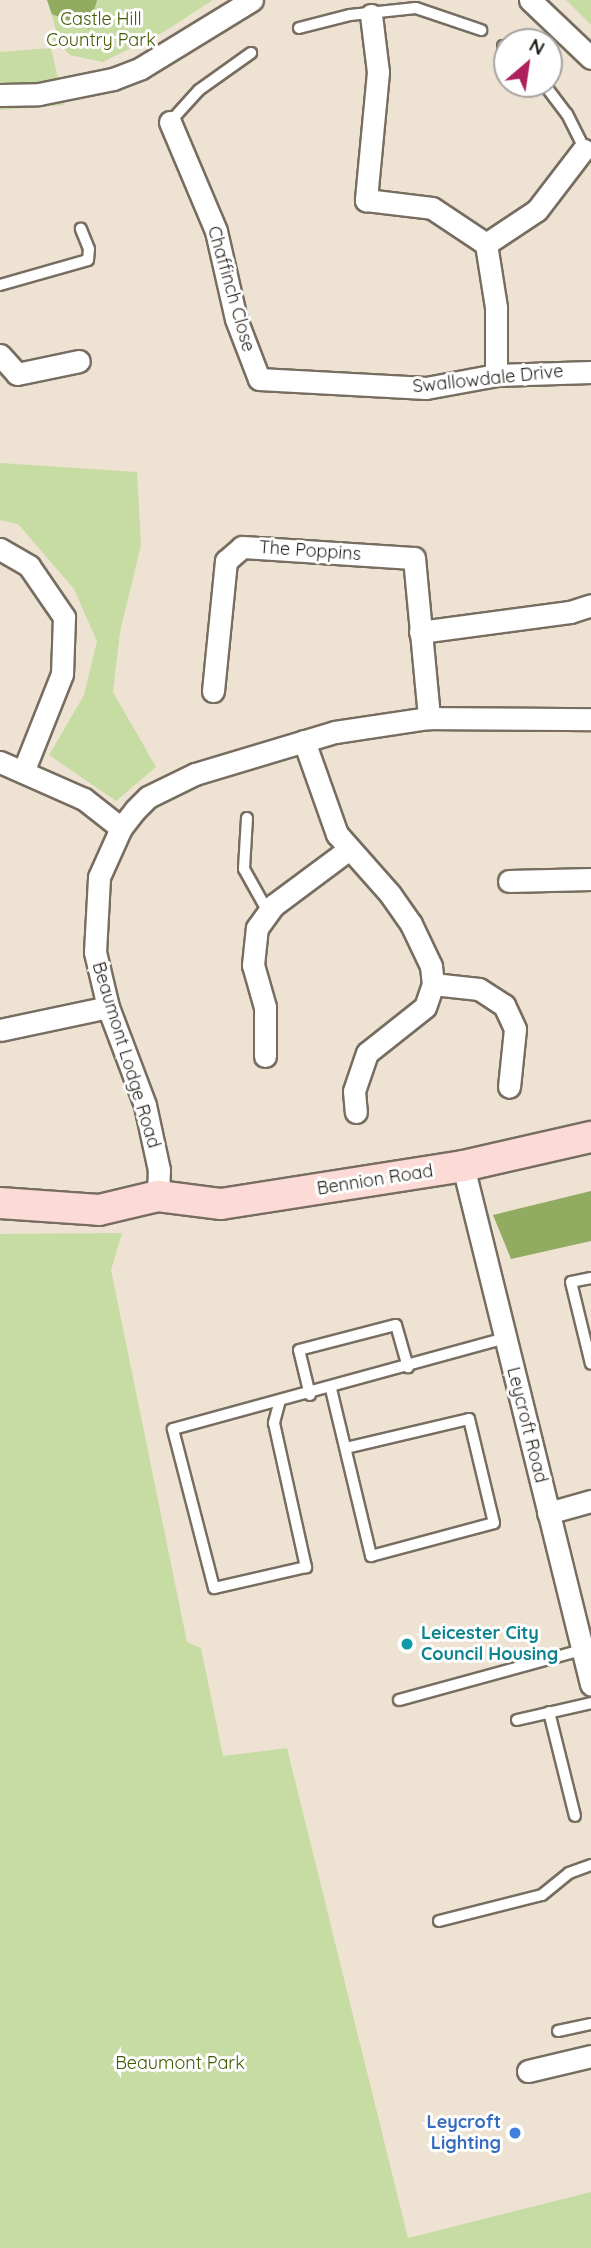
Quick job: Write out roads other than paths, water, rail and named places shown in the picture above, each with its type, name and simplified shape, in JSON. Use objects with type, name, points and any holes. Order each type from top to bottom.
[{"type":"street","points":[[0,94],[39,94],[113,79],[141,68],[252,0]]},
{"type":"street","points":[[530,0],[591,58]]},
{"type":"street","points":[[371,15],[379,72],[366,200],[432,208],[486,244],[496,307],[496,375]]},
{"type":"street","name":"Chaffinch Close","points":[[170,122],[216,231],[236,319],[259,379]]},
{"type":"street","points":[[486,244],[537,210],[587,153]]},
{"type":"street","points":[[0,355],[17,374],[79,361]]},
{"type":"street","name":"Swallowdale Drive","points":[[259,379],[426,388],[496,375],[591,372]]},
{"type":"street","name":"The Poppins","points":[[213,691],[226,561],[242,547],[414,558],[429,718]]},
{"type":"street","points":[[0,549],[29,566],[64,617],[62,674],[23,772]]},
{"type":"street","points":[[420,632],[570,612],[591,605]]},
{"type":"street","name":"Beaumont Lodge Road","points":[[158,1196],[159,1170],[145,1105],[98,974],[94,928],[99,877],[121,828],[148,797],[195,774],[304,741],[429,718],[591,719]]},
{"type":"street","points":[[304,741],[324,808],[349,849],[411,924],[426,949],[433,984],[425,1007],[367,1053],[354,1091],[356,1112]]},
{"type":"street","points":[[0,762],[84,799],[121,828]]},
{"type":"street","points":[[265,1056],[265,1007],[253,965],[257,928],[268,912],[349,849]]},
{"type":"street","points":[[509,881],[591,879]]},
{"type":"street","points":[[433,984],[479,989],[504,1004],[515,1029],[509,1087]]},
{"type":"street","points":[[0,1030],[108,1007]]},
{"type":"street","name":"Bennion Road","points":[[158,1196],[221,1204],[463,1166],[591,1137]]},
{"type":"street","name":"Leycroft Road","points":[[463,1166],[591,1684]]},
{"type":"street","points":[[4,1204],[99,1210],[158,1196]]},
{"type":"street","points":[[548,1513],[591,1501]]},
{"type":"street","points":[[528,2071],[591,2056]]},
{"type":"lane","points":[[299,28],[416,8],[481,30]]},
{"type":"lane","points":[[170,122],[199,90],[251,53]]},
{"type":"lane","points":[[555,98],[567,114],[587,153]]},
{"type":"lane","points":[[0,285],[88,260],[89,249],[81,229]]},
{"type":"lane","points":[[247,818],[244,869],[268,912]]},
{"type":"lane","points":[[591,1278],[572,1282],[591,1364]]},
{"type":"lane","points":[[310,1395],[299,1350],[396,1325],[408,1367]]},
{"type":"lane","points":[[279,1404],[274,1423],[306,1567],[214,1588],[173,1429],[279,1404],[505,1338]]},
{"type":"lane","points":[[331,1389],[371,1556],[494,1523],[469,1419],[346,1448]]},
{"type":"lane","points":[[399,1700],[582,1650]]},
{"type":"lane","points":[[517,1720],[591,1703]]},
{"type":"lane","points":[[549,1712],[575,1816]]},
{"type":"lane","points":[[439,1921],[542,1895],[569,1873],[591,1865]]},
{"type":"lane","points":[[558,2031],[591,2024]]},
{"type":"place","name":"Leicester City Council Housing","points":[[407,1644]]},
{"type":"place","name":"Leycroft Lighting","points":[[515,2133]]},
{"type":"park label","name":"Castle Hill Country Park","points":[[101,30]]},
{"type":"park label","name":"Beaumont Park","points":[[180,2063]]}]
